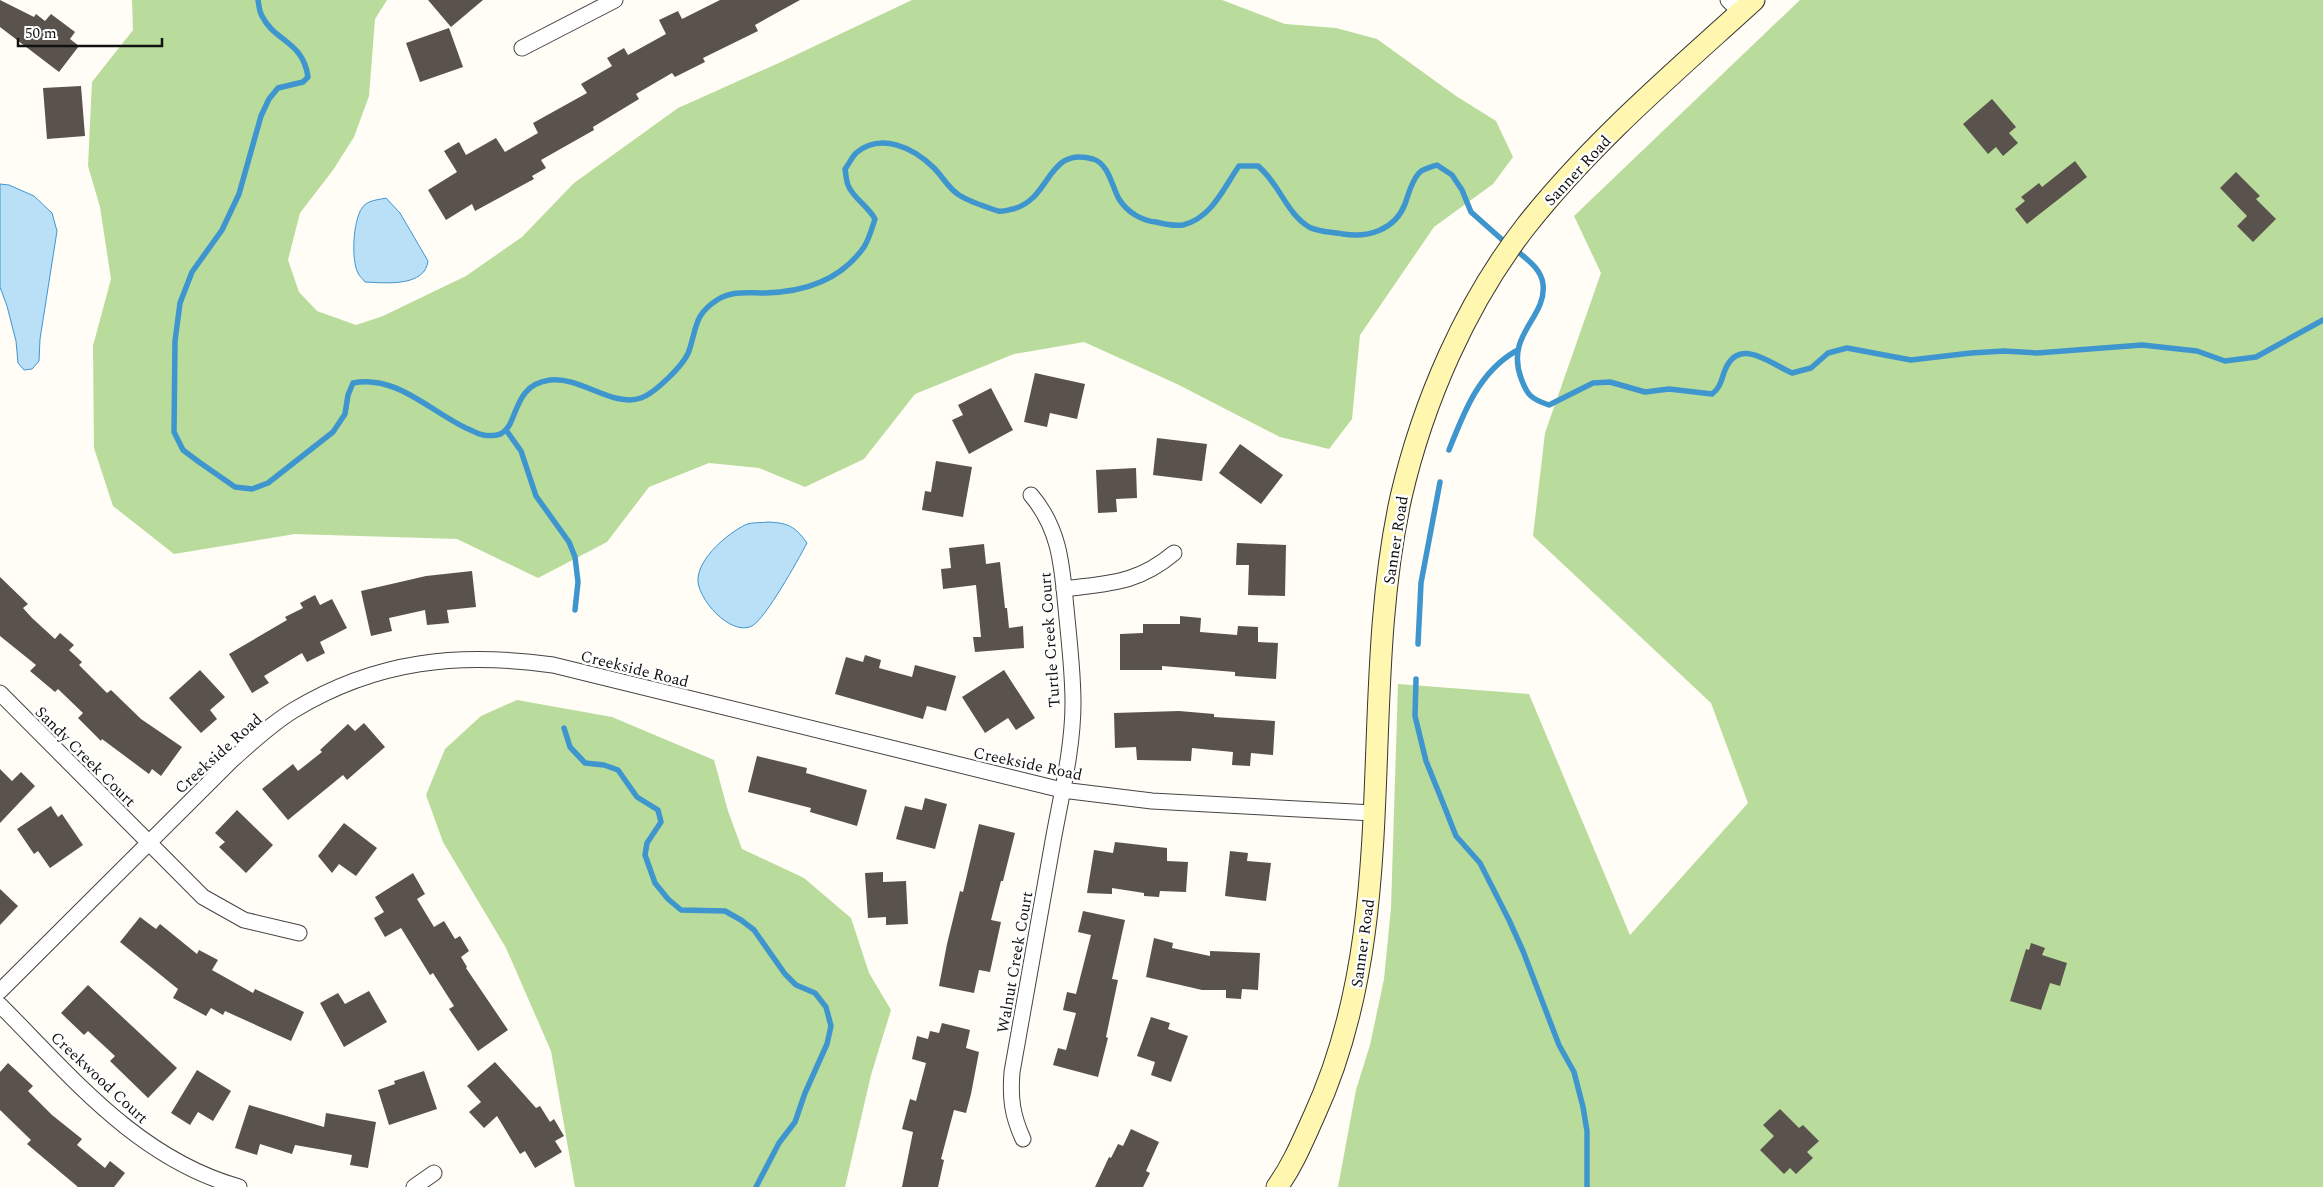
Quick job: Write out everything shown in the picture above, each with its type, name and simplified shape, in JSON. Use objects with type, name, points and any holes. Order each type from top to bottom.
[{"type":"main road","name":"Sanner Road","points":[[1277,1187],[1298,1151],[1325,1093],[1353,1004],[1362,962],[1369,904],[1386,598],[1393,542],[1402,496],[1429,405],[1452,350],[1496,269],[1525,227],[1588,155],[1741,4]]},
{"type":"street","points":[[522,48],[615,0]]},
{"type":"street","name":"Turtle Creek Court","points":[[1031,496],[1044,511],[1053,529],[1059,552],[1064,589],[1073,703],[1071,738],[1062,790]]},
{"type":"street","points":[[1064,589],[1118,581],[1143,575],[1157,568],[1174,553]]},
{"type":"street","name":"Creekside Road","points":[[0,991],[232,760],[293,711],[337,688],[385,671],[427,661],[468,658],[509,659],[553,665],[1062,790],[1152,801],[1374,813]]},
{"type":"street","name":"Sandy Creek Court","points":[[0,694],[203,897],[244,920],[299,934]]},
{"type":"street","name":"Walnut Creek Court","points":[[1023,1139],[1013,1118],[1010,1092],[1012,1072],[1062,790]]},
{"type":"street","name":"Creekwood Court","points":[[0,1005],[105,1111],[146,1144],[182,1165],[219,1181],[239,1187]]},
{"type":"street","points":[[414,1187],[434,1173]]},
{"type":"green space","points":[[132,0],[387,0],[375,19],[369,96],[354,137],[333,170],[300,213],[288,260],[299,292],[317,311],[356,325],[383,316],[466,276],[522,237],[574,183],[678,108],[912,0],[1222,0],[1285,24],[1336,28],[1377,39],[1456,96],[1496,121],[1513,157],[1493,184],[1434,227],[1360,335],[1352,419],[1329,449],[1280,437],[1177,384],[1084,342],[1014,354],[915,394],[864,459],[805,487],[759,468],[709,463],[649,487],[607,542],[538,578],[457,539],[295,534],[174,554],[113,506],[94,448],[93,346],[111,279],[100,207],[88,166],[92,82],[133,30]]},
{"type":"green space","points":[[1800,0],[2323,0],[2323,1187],[1338,1187],[1356,1090],[1370,1045],[1384,979],[1391,908],[1398,684],[1529,694],[1630,935],[1748,803],[1711,703],[1533,536],[1545,433],[1601,273],[1574,216]]},
{"type":"green space","points":[[517,700],[612,717],[714,760],[728,811],[742,849],[804,878],[851,918],[869,973],[891,1010],[871,1075],[845,1187],[575,1187],[551,1051],[506,948],[443,842],[426,795],[445,749],[481,716]]},
{"type":"water","points":[[0,184],[9,185],[34,196],[52,213],[57,231],[40,339],[39,361],[32,369],[24,370],[18,363],[16,341],[0,287]]},
{"type":"water","points":[[386,198],[400,213],[428,261],[420,275],[403,282],[365,282],[359,274],[354,259],[355,231],[359,214],[367,203]]},
{"type":"water","points":[[768,522],[791,526],[807,543],[781,588],[758,621],[752,626],[744,628],[734,626],[716,614],[709,605],[699,586],[700,570],[709,554],[730,534],[747,524]]},
{"type":"building","points":[[0,0],[34,17],[36,14],[45,21],[51,14],[75,32],[70,39],[79,46],[59,72],[0,27]]},
{"type":"building","points":[[428,0],[483,0],[451,27]]},
{"type":"building","points":[[720,0],[800,0],[755,25],[758,31],[703,58],[705,62],[675,77],[672,73],[636,94],[639,99],[593,127],[594,130],[541,160],[546,168],[532,176],[534,179],[475,211],[472,204],[446,220],[428,190],[457,172],[444,151],[459,142],[466,155],[496,138],[505,152],[538,133],[533,123],[587,93],[581,84],[612,66],[607,58],[624,48],[628,55],[666,34],[659,20],[678,11],[682,19]]},
{"type":"building","points":[[449,28],[463,67],[420,82],[406,43]]},
{"type":"building","points":[[81,86],[85,136],[47,139],[43,88]]},
{"type":"building","points":[[1992,99],[2016,127],[2009,133],[2018,143],[2003,156],[1996,147],[1988,154],[1963,124]]},
{"type":"building","points":[[2075,161],[2087,177],[2027,224],[2015,209],[2025,201],[2021,197],[2039,183],[2042,187]]},
{"type":"building","points":[[2236,172],[2260,196],[2256,199],[2276,219],[2253,242],[2237,226],[2247,216],[2220,188]]},
{"type":"building","points":[[1035,373],[1085,384],[1077,419],[1050,413],[1047,427],[1024,422]]},
{"type":"building","points":[[991,388],[1013,430],[969,454],[952,420],[963,415],[958,405]]},
{"type":"building","points":[[1157,438],[1207,444],[1202,481],[1153,475]]},
{"type":"building","points":[[1240,444],[1283,475],[1261,504],[1219,473]]},
{"type":"building","points":[[936,461],[972,467],[963,517],[922,510],[925,491],[931,492]]},
{"type":"building","points":[[1136,468],[1137,498],[1116,499],[1117,512],[1098,513],[1096,470]]},
{"type":"building","points":[[1237,543],[1286,545],[1285,596],[1248,595],[1249,565],[1236,565]]},
{"type":"building","points":[[984,544],[986,564],[1000,562],[1009,628],[1023,626],[1024,648],[975,652],[973,637],[981,637],[976,585],[943,589],[941,569],[951,568],[949,548]]},
{"type":"building","points":[[472,571],[476,607],[447,610],[449,623],[427,625],[425,610],[389,618],[392,631],[371,636],[361,591],[426,576]]},
{"type":"building","points":[[0,577],[28,604],[23,608],[32,618],[55,639],[60,633],[74,645],[69,650],[82,662],[79,665],[107,693],[111,690],[141,719],[182,747],[161,776],[152,769],[149,774],[102,739],[101,741],[78,718],[83,713],[58,689],[55,692],[30,671],[36,665],[0,636]]},
{"type":"building","points":[[315,595],[320,605],[332,599],[347,628],[320,642],[325,653],[307,662],[302,653],[264,676],[269,683],[252,693],[229,654],[287,620],[285,617],[303,608],[300,603]]},
{"type":"building","points":[[1180,616],[1201,618],[1200,632],[1237,635],[1238,626],[1258,627],[1258,642],[1278,643],[1276,679],[1235,676],[1235,672],[1162,666],[1162,670],[1120,670],[1120,634],[1143,633],[1143,624],[1180,624]]},
{"type":"building","points":[[865,655],[881,660],[879,668],[912,677],[915,665],[956,676],[946,711],[927,706],[923,719],[835,694],[846,657],[863,662]]},
{"type":"building","points":[[200,670],[225,697],[210,710],[217,719],[201,733],[169,698]]},
{"type":"building","points":[[1004,670],[1035,718],[1016,730],[1008,718],[985,733],[962,697]]},
{"type":"building","points":[[1179,711],[1214,714],[1214,717],[1275,721],[1273,755],[1251,753],[1250,766],[1232,765],[1233,752],[1192,748],[1191,761],[1137,760],[1136,747],[1115,748],[1114,713]]},
{"type":"building","points":[[364,723],[385,747],[347,780],[343,775],[288,820],[262,789],[293,764],[298,771],[322,752],[320,750],[348,724],[355,731]]},
{"type":"building","points":[[757,756],[807,768],[806,773],[867,790],[857,826],[810,812],[811,808],[748,792]]},
{"type":"building","points":[[0,769],[12,781],[21,772],[35,786],[0,823]]},
{"type":"building","points":[[925,798],[947,804],[935,849],[896,839],[905,806],[922,810]]},
{"type":"building","points":[[51,806],[58,817],[62,814],[83,845],[50,868],[38,851],[34,854],[17,829]]},
{"type":"building","points":[[237,810],[273,845],[246,873],[219,847],[225,842],[215,833]]},
{"type":"building","points":[[344,823],[377,848],[356,876],[339,864],[332,873],[318,856]]},
{"type":"building","points":[[979,824],[1015,833],[991,920],[1001,922],[990,972],[979,970],[974,993],[939,986],[960,891],[963,892]]},
{"type":"building","points":[[1115,842],[1167,848],[1167,861],[1188,862],[1186,892],[1160,891],[1159,897],[1144,896],[1144,893],[1112,888],[1112,894],[1087,893],[1094,850],[1113,853]]},
{"type":"building","points":[[1230,851],[1248,853],[1247,861],[1271,863],[1266,901],[1225,896]]},
{"type":"building","points":[[883,872],[883,882],[906,881],[908,924],[886,925],[886,917],[868,918],[865,873]]},
{"type":"building","points":[[413,873],[425,894],[417,899],[434,927],[444,921],[455,939],[460,936],[469,951],[461,957],[466,968],[508,1030],[478,1051],[449,1009],[454,1006],[433,973],[430,975],[401,928],[385,937],[374,918],[384,912],[375,897]]},
{"type":"building","points":[[0,889],[18,906],[0,925]]},
{"type":"building","points":[[1083,911],[1125,920],[1112,979],[1118,980],[1106,1037],[1108,1038],[1098,1077],[1053,1065],[1058,1048],[1066,1050],[1076,1013],[1063,1010],[1067,992],[1076,994],[1091,935],[1078,932]]},
{"type":"building","points":[[140,917],[156,929],[160,924],[197,954],[199,950],[218,960],[212,970],[253,993],[255,989],[304,1012],[291,1041],[225,1011],[223,1015],[211,1008],[206,1016],[173,998],[178,989],[120,942]]},
{"type":"building","points":[[1154,938],[1173,943],[1172,948],[1210,956],[1210,951],[1260,953],[1258,990],[1242,989],[1241,999],[1226,998],[1226,990],[1202,990],[1146,977]]},
{"type":"building","points":[[2031,943],[2045,948],[2042,955],[2067,963],[2060,986],[2050,983],[2041,1010],[2010,1001],[2026,949],[2029,950]]},
{"type":"building","points":[[88,985],[177,1068],[148,1098],[110,1061],[115,1056],[88,1031],[84,1035],[61,1013]]},
{"type":"building","points":[[369,991],[387,1022],[344,1047],[320,1003],[338,993],[345,1004]]},
{"type":"building","points":[[1151,1017],[1170,1023],[1168,1029],[1188,1036],[1171,1082],[1151,1075],[1155,1062],[1137,1056]]},
{"type":"building","points":[[942,1023],[970,1030],[966,1048],[979,1052],[971,1094],[966,1113],[954,1110],[941,1159],[944,1160],[938,1187],[902,1187],[913,1132],[902,1129],[910,1099],[916,1101],[926,1063],[912,1059],[917,1036],[928,1039],[930,1031],[939,1033]]},
{"type":"building","points":[[495,1062],[536,1108],[540,1106],[550,1122],[554,1119],[564,1136],[555,1141],[562,1152],[535,1168],[525,1151],[520,1154],[497,1116],[484,1128],[469,1112],[481,1102],[467,1086]]},
{"type":"building","points":[[8,1063],[33,1086],[28,1091],[52,1115],[82,1139],[77,1145],[105,1168],[110,1161],[125,1173],[114,1187],[78,1187],[27,1144],[31,1140],[0,1110],[0,1072]]},
{"type":"building","points":[[197,1070],[231,1091],[213,1121],[198,1112],[190,1125],[171,1113]]},
{"type":"building","points":[[424,1071],[437,1109],[389,1125],[378,1090],[395,1084],[394,1081]]},
{"type":"building","points":[[249,1105],[324,1127],[326,1113],[376,1122],[368,1168],[350,1165],[352,1155],[295,1145],[292,1154],[260,1144],[257,1155],[235,1148]]},
{"type":"building","points":[[1780,1109],[1799,1128],[1803,1125],[1819,1141],[1807,1152],[1813,1158],[1796,1174],[1790,1168],[1784,1174],[1760,1150],[1774,1136],[1763,1125]]},
{"type":"building","points":[[1131,1129],[1159,1142],[1146,1171],[1150,1173],[1143,1187],[1095,1187],[1109,1157],[1111,1158],[1118,1144],[1123,1146]]},
{"type":"waterway","points":[[258,0],[261,14],[268,25],[301,56],[308,77],[303,82],[278,88],[269,99],[261,116],[239,194],[222,230],[192,272],[180,303],[175,341],[174,432],[183,450],[235,487],[252,489],[268,483],[333,432],[345,414],[348,395],[353,383],[368,382],[398,389],[466,428],[488,436],[502,433],[507,428],[523,396],[538,383],[561,380],[619,399],[630,400],[647,395],[661,385],[681,364],[689,351],[700,316],[717,300],[735,293],[780,292],[807,287],[833,276],[855,258],[866,244],[875,219],[850,189],[845,169],[856,153],[876,144],[897,145],[917,154],[937,171],[959,195],[1000,211],[1013,209],[1026,203],[1035,195],[1057,166],[1066,160],[1078,157],[1093,159],[1103,166],[1122,204],[1131,212],[1145,220],[1177,225],[1193,221],[1210,209],[1239,166],[1258,166],[1272,181],[1294,214],[1309,227],[1321,231],[1352,235],[1371,233],[1388,226],[1400,213],[1416,176],[1423,170],[1437,165],[1452,175],[1462,190],[1471,212],[1507,244]]},
{"type":"waterway","points":[[1515,249],[1536,269],[1542,278],[1543,284],[1543,296],[1539,307],[1522,338],[1518,350],[1521,378],[1530,396],[1549,405],[1593,383],[1610,382],[1645,392],[1669,389],[1712,394],[1719,386],[1731,360],[1738,355],[1747,354],[1756,355],[1792,373],[1811,368],[1828,353],[1847,348],[1911,360],[1971,353],[2004,351],[2037,353],[2142,345],[2197,351],[2225,361],[2256,357],[2323,320]]},
{"type":"waterway","points":[[1449,450],[1467,408],[1482,382],[1492,370],[1516,351]]},
{"type":"waterway","points":[[506,430],[521,451],[536,496],[569,542],[575,557],[578,582],[575,610]]},
{"type":"waterway","points":[[1418,644],[1421,583],[1440,482]]},
{"type":"waterway","points":[[1416,679],[1415,716],[1426,761],[1456,836],[1480,863],[1509,920],[1559,1045],[1574,1072],[1587,1131],[1587,1187]]},
{"type":"waterway","points":[[564,728],[570,747],[585,763],[604,765],[618,770],[637,797],[658,810],[661,822],[647,843],[645,855],[655,883],[668,899],[681,910],[725,911],[741,920],[754,930],[785,974],[796,985],[815,993],[826,1007],[831,1026],[827,1044],[805,1093],[795,1122],[779,1143],[756,1187]]}]
